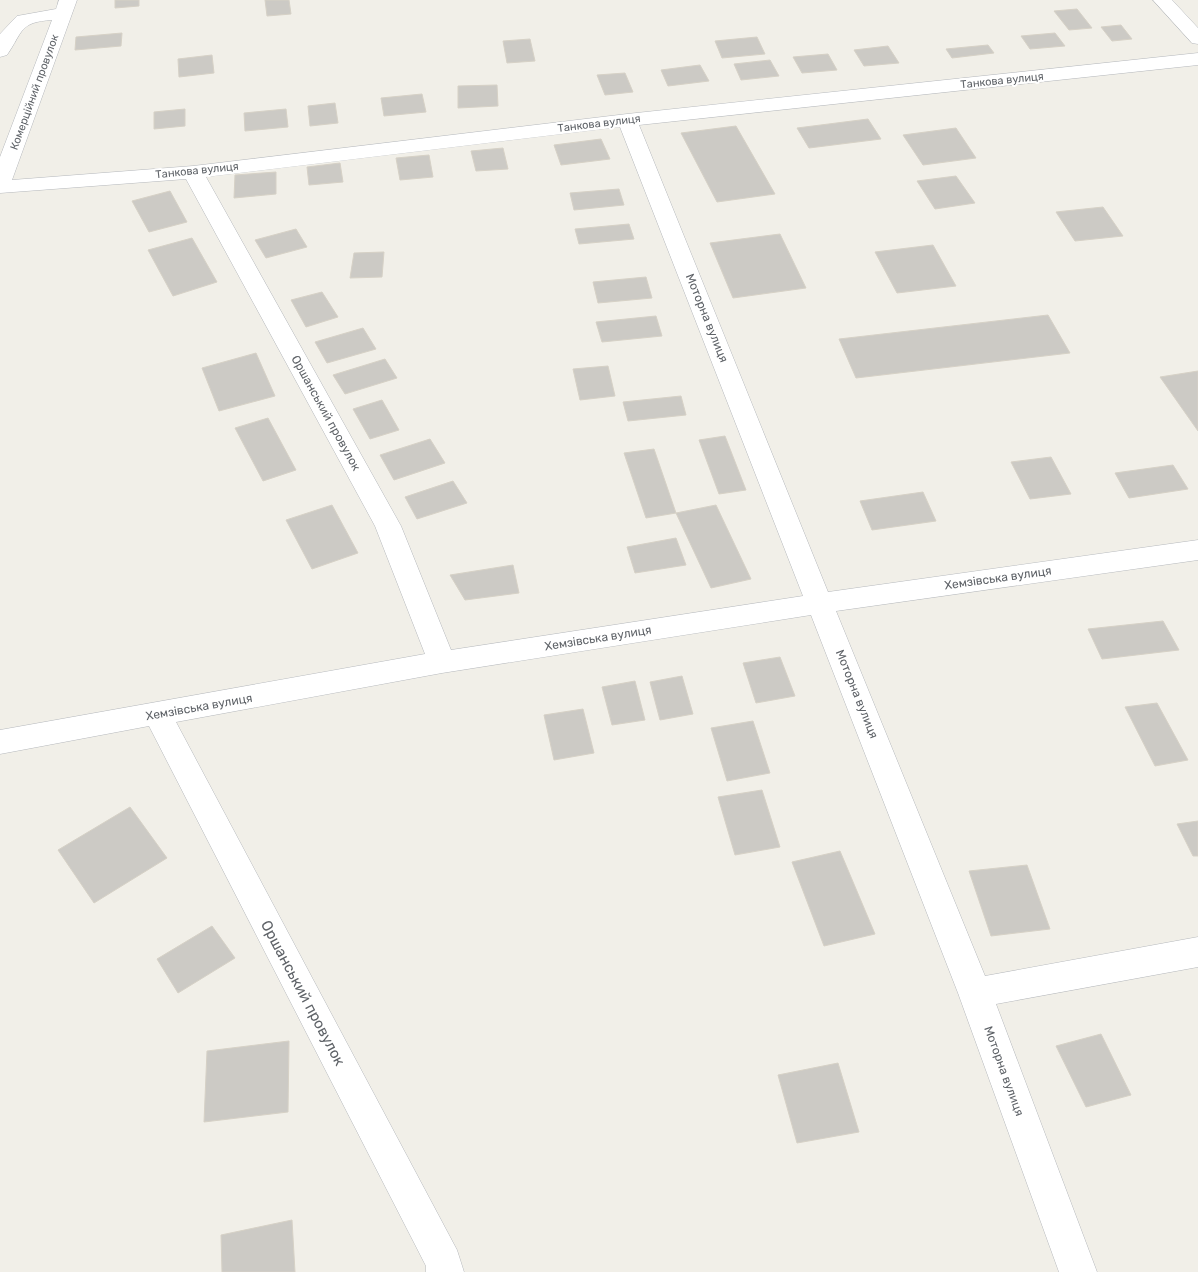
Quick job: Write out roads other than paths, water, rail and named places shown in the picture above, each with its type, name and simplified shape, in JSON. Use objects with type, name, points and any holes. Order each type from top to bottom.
[{"type":"street","points":[[1162,0],[1198,38]]},
{"type":"street","points":[[0,51],[18,20],[65,7]]},
{"type":"street","name":"Комерційний провулок","points":[[0,186],[65,7]]},
{"type":"street","name":"Танкова вулиця","points":[[0,186],[193,172],[627,120],[1198,59]]},
{"type":"street","name":"Моторна вулиця","points":[[627,120],[975,993],[1078,1272]]},
{"type":"street","name":"Оршанський провулок","points":[[193,172],[388,526],[442,662]]},
{"type":"street","name":"Хемзівська вулиця","points":[[0,742],[158,715],[442,662],[821,603],[1198,550]]},
{"type":"street","name":"Оршанський провулок","points":[[158,715],[444,1263],[445,1272]]},
{"type":"street","points":[[975,993],[1198,952]]}]
